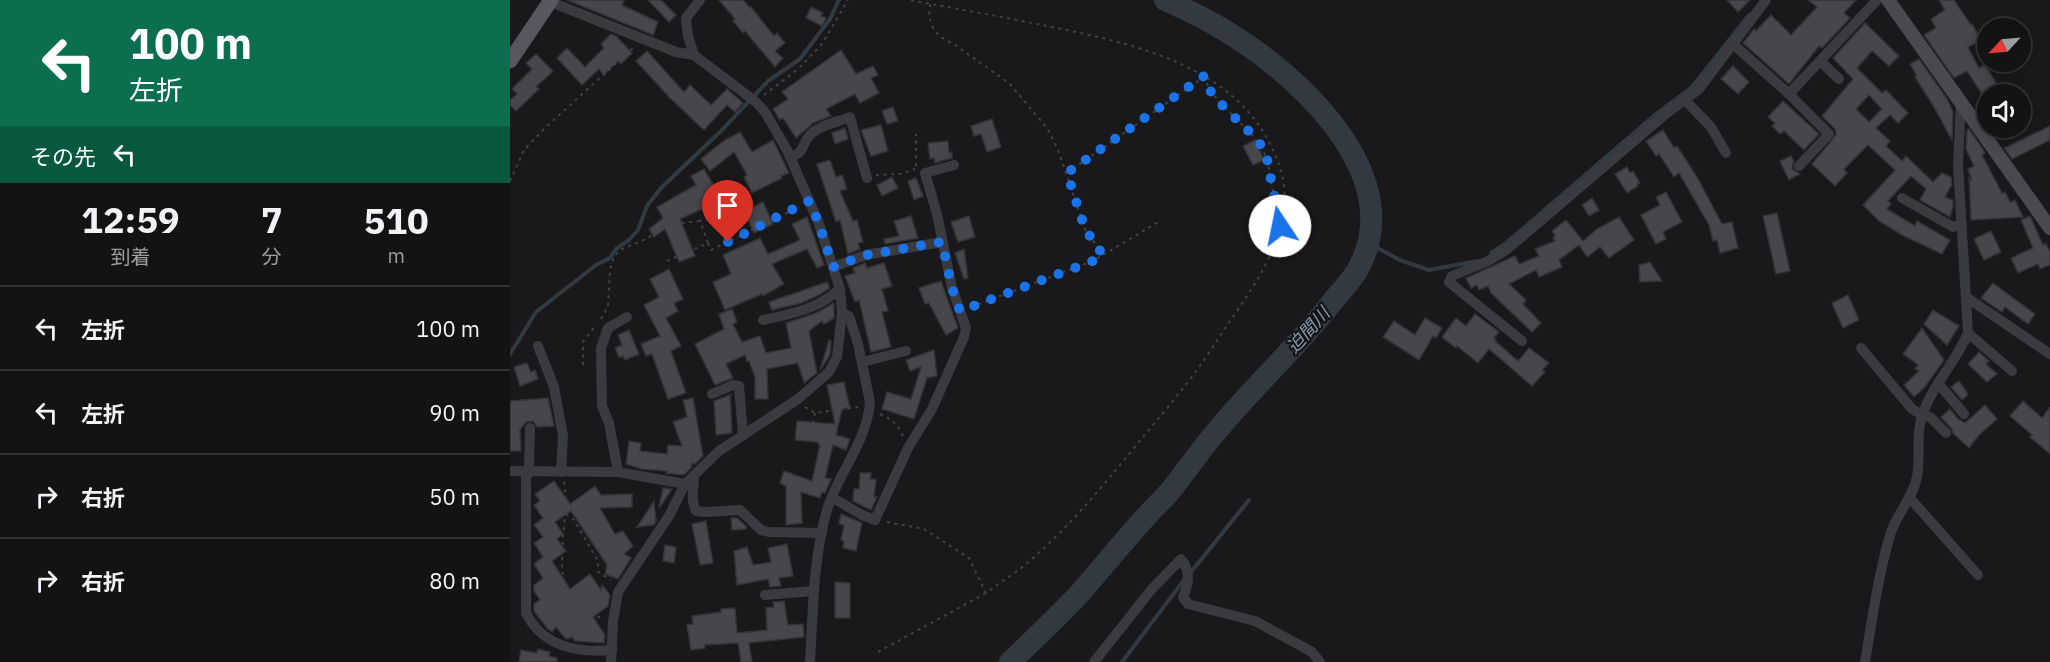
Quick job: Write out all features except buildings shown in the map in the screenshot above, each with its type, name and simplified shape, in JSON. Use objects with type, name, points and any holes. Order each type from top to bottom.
[{"type":"main road","points":[[510,61],[549,0]]},
{"type":"street","points":[[549,0],[676,52],[694,55],[756,102],[765,112],[792,163],[818,221],[840,289],[842,313],[837,357],[829,372],[795,400],[719,451],[685,484],[669,516],[618,592],[613,621],[611,662]]},
{"type":"street","points":[[694,55],[686,18],[700,0]]},
{"type":"street","points":[[1521,341],[1449,282],[1452,276],[1488,261],[1512,245],[1699,89],[1766,0]]},
{"type":"street","points":[[1789,94],[1877,0]]},
{"type":"street","points":[[1888,0],[2050,228]]},
{"type":"street","points":[[1733,44],[1789,94],[1828,134],[1799,166]]},
{"type":"street","points":[[1820,60],[1839,79]]},
{"type":"street","points":[[1685,100],[1711,127],[1726,153]]},
{"type":"street","points":[[1865,662],[1891,533],[1917,479],[1918,437],[1922,415],[1968,333],[1958,165],[1961,102]]},
{"type":"street","points":[[792,163],[804,149],[808,136],[850,117],[867,178]]},
{"type":"street","points":[[832,498],[875,520],[910,446],[932,409],[957,357],[966,328],[952,288],[937,214],[920,171],[954,165]]},
{"type":"street","points":[[1902,198],[1953,227],[1962,224]]},
{"type":"street","points":[[833,267],[866,255],[942,242]]},
{"type":"street","points":[[763,321],[806,310],[840,289]]},
{"type":"street","points":[[1966,297],[2050,354]]},
{"type":"street","points":[[810,662],[813,591],[828,507],[863,431],[869,408],[858,344],[849,316],[842,313]]},
{"type":"street","points":[[618,472],[609,423],[602,406],[601,348],[608,328],[627,317]]},
{"type":"street","points":[[1968,333],[2012,371]]},
{"type":"street","points":[[538,346],[554,387],[560,416],[563,436],[561,472]]},
{"type":"street","points":[[1861,348],[1912,409],[1930,417],[1946,433]]},
{"type":"street","points":[[862,362],[906,351]]},
{"type":"street","points":[[1938,383],[1964,414]]},
{"type":"street","points":[[712,394],[733,385],[740,386],[743,435]]},
{"type":"street","points":[[530,428],[529,472],[526,478],[526,613],[531,623],[540,632],[562,647],[598,651],[612,650]]},
{"type":"street","points":[[510,471],[618,472],[685,484]]},
{"type":"street","points":[[694,474],[692,492],[696,511],[740,510],[761,530],[822,533]]},
{"type":"street","points":[[1908,497],[1978,575]]},
{"type":"street","points":[[1094,662],[1151,590],[1181,559],[1185,564],[1189,579],[1183,597],[1188,604],[1255,621],[1312,652],[1320,662]]},
{"type":"street","points":[[765,595],[813,591]]},
{"type":"path","points":[[756,102],[798,69],[830,33],[848,0]]},
{"type":"path","points":[[878,652],[986,592],[1022,568],[1088,504],[1197,372],[1266,265],[1283,212],[1285,186],[1279,163],[1268,139],[1252,116],[1229,94],[1204,76],[1170,60],[1112,39],[909,0]]},
{"type":"path","points":[[930,4],[929,17],[934,30],[1009,83],[1047,128],[1067,173],[1085,229],[1103,255]]},
{"type":"path","points":[[510,181],[524,150],[546,127],[643,39]]},
{"type":"path","points":[[1067,173],[1204,76]]},
{"type":"path","points":[[1204,76],[1205,85],[1248,129],[1263,149],[1273,195],[1283,212]]},
{"type":"path","points":[[867,178],[882,174],[920,171],[916,134]]},
{"type":"path","points":[[583,365],[583,342],[608,306],[610,270],[614,257],[620,250],[648,238],[664,225],[700,221],[792,163]]},
{"type":"path","points":[[700,221],[711,250],[809,201]]},
{"type":"path","points":[[960,311],[1093,261],[1160,221]]},
{"type":"path","points":[[667,261],[708,243]]},
{"type":"path","points":[[795,400],[815,413],[869,408],[891,418],[898,425],[910,446]]},
{"type":"path","points":[[810,438],[815,413]]},
{"type":"path","points":[[561,472],[565,487],[566,524],[561,569],[566,592],[573,601],[607,622],[613,621]]},
{"type":"path","points":[[566,514],[574,520],[598,561],[598,572],[621,586]]},
{"type":"path","points":[[875,520],[924,529],[969,558],[986,592]]},
{"type":"waterway","points":[[510,354],[536,312],[596,265],[610,258],[617,248],[629,240],[638,230],[647,206],[661,188],[721,131],[768,81],[800,59],[830,19],[839,0]]},
{"type":"waterway","name":"迫間川","points":[[1010,662],[1081,592],[1171,490],[1208,441],[1320,317],[1356,273],[1370,235],[1370,201],[1360,168],[1342,136],[1318,107],[1292,80],[1237,38],[1165,0]]},
{"type":"waterway","points":[[1491,253],[1506,243],[1656,114],[1692,87],[1749,15]]},
{"type":"waterway","points":[[1368,243],[1400,260],[1429,270],[1477,261]]},
{"type":"waterway","points":[[1191,572],[1249,500]]},
{"type":"waterway","points":[[1122,662],[1184,580]]},
{"type":"route","points":[[728,242],[809,201],[833,267],[866,255],[942,242],[952,288],[960,311],[1093,261],[1103,255],[1085,229],[1067,173],[1204,76],[1205,85],[1248,129],[1263,149],[1273,195],[1283,212],[1280,226]]}]
